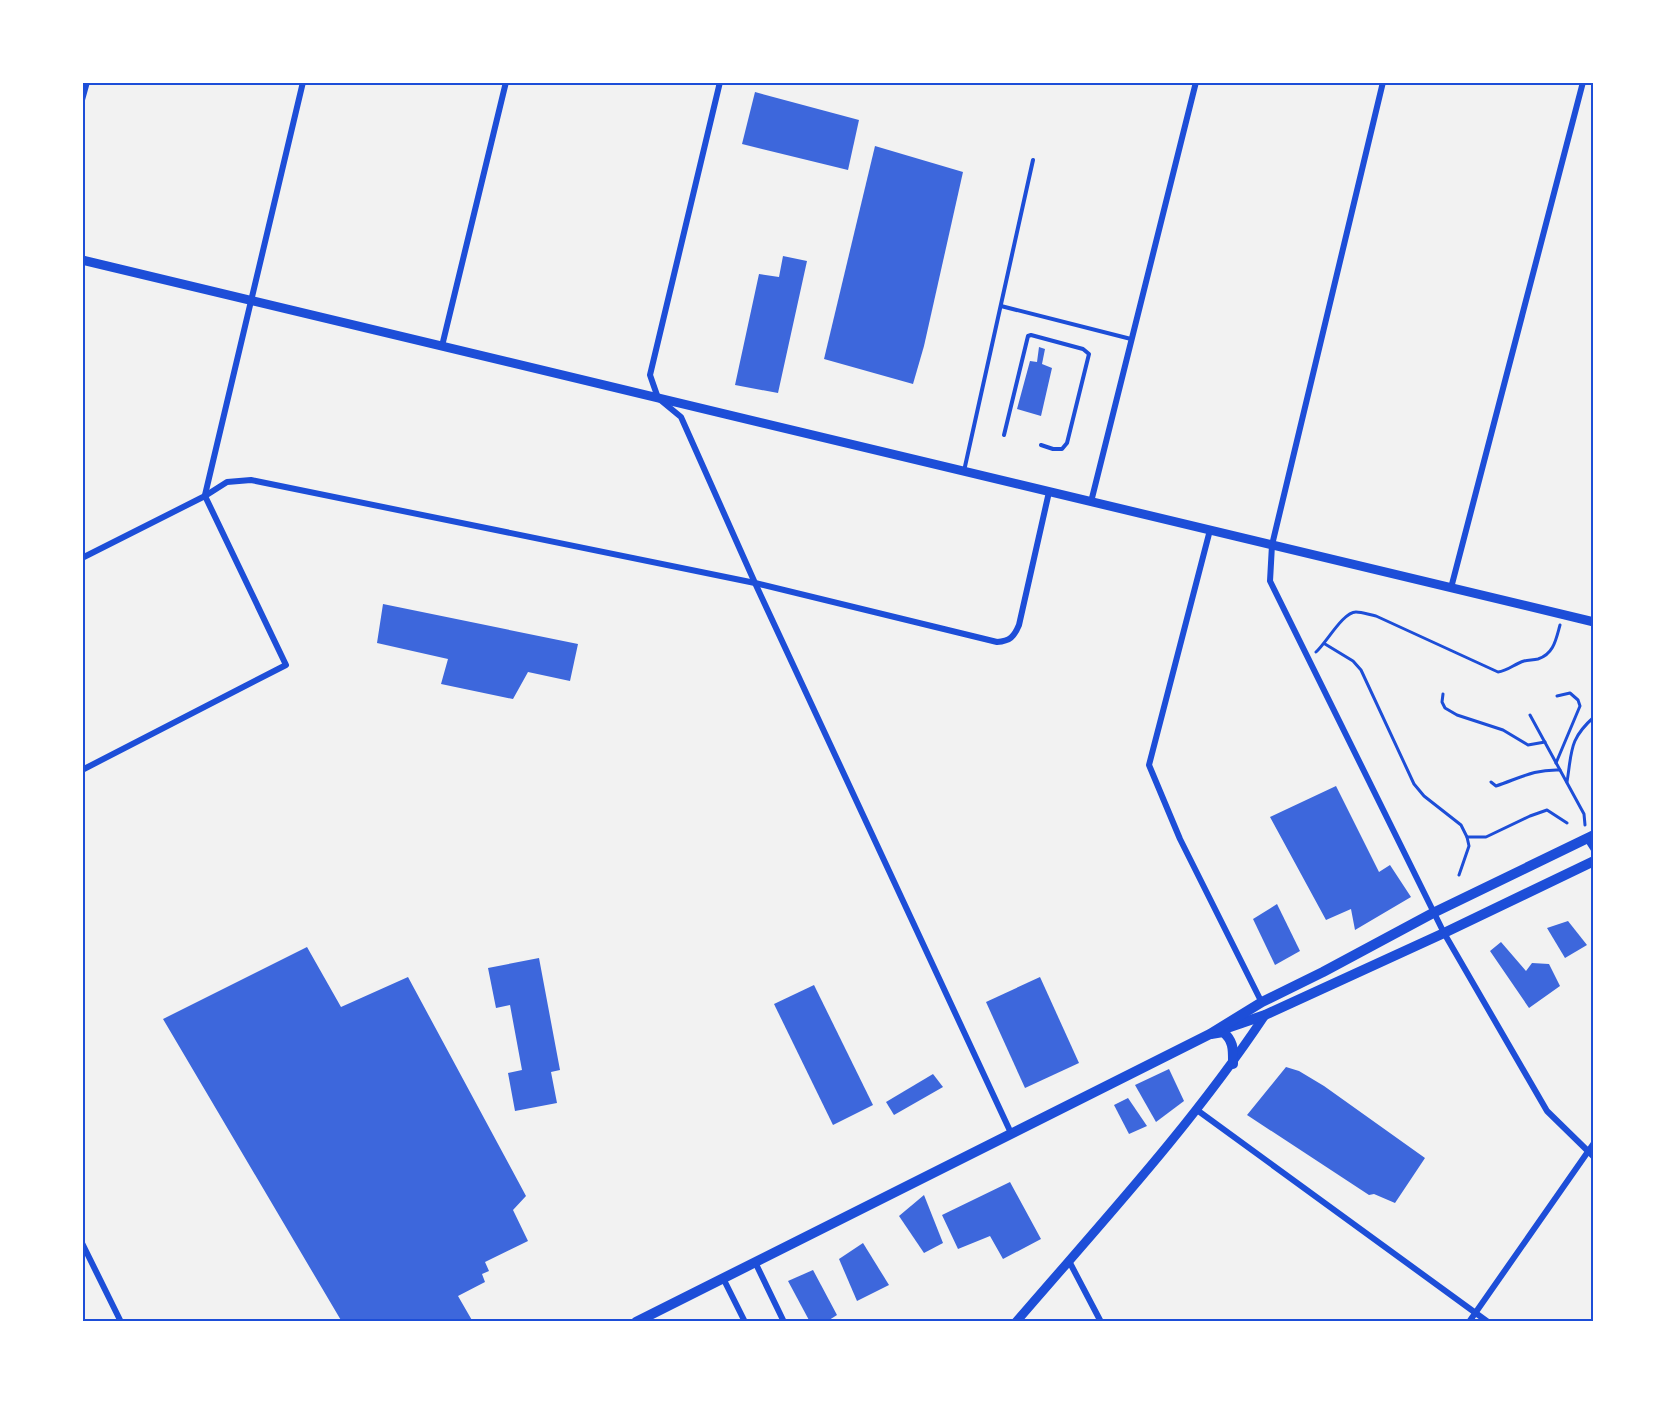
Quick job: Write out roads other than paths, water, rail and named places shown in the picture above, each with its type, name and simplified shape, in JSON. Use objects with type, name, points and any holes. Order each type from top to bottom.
[{"type":"main road","points":[[636,1322],[1210,1034],[1262,1002],[1433,913],[1590,837]]},
{"type":"main road","points":[[1210,1034],[1265,1015],[1444,933],[1593,861]]},
{"type":"main road","points":[[1210,1034],[1222,1032],[1229,1037],[1233,1045],[1233,1064]]},
{"type":"street","points":[[82,100],[87,82]]},
{"type":"street","points":[[82,770],[286,665],[205,496],[303,82]]},
{"type":"street","points":[[442,346],[506,82]]},
{"type":"street","points":[[720,82],[650,375],[658,398],[681,417],[755,583],[1011,1133]]},
{"type":"street","points":[[1091,502],[1196,82]]},
{"type":"street","points":[[1383,82],[1272,545],[1270,581],[1444,933],[1547,1111],[1593,1157]]},
{"type":"street","points":[[1450,588],[1583,82]]},
{"type":"street","points":[[82,260],[1593,622]]},
{"type":"street","points":[[82,558],[205,496],[227,482],[250,480],[755,583],[997,642],[1007,641],[1014,636],[1019,626],[1049,492]]},
{"type":"street","points":[[1016,1322],[1197,1110],[1233,1064],[1265,1015],[1262,1002],[1180,839],[1149,765],[1210,530]]},
{"type":"street","points":[[1590,837],[1593,850]]},
{"type":"street","points":[[1197,1110],[1488,1322]]},
{"type":"street","points":[[1469,1322],[1593,1143]]},
{"type":"street","points":[[82,1243],[121,1322]]},
{"type":"street","points":[[1069,1261],[1101,1322]]},
{"type":"street","points":[[755,1262],[784,1322]]},
{"type":"street","points":[[723,1278],[745,1322]]},
{"type":"lane","points":[[964,471],[1033,160]]},
{"type":"lane","points":[[1000,306],[1131,339]]},
{"type":"lane","points":[[1004,435],[1028,336],[1083,349],[1089,354],[1067,443],[1062,448],[1053,449],[1041,445]]}]
